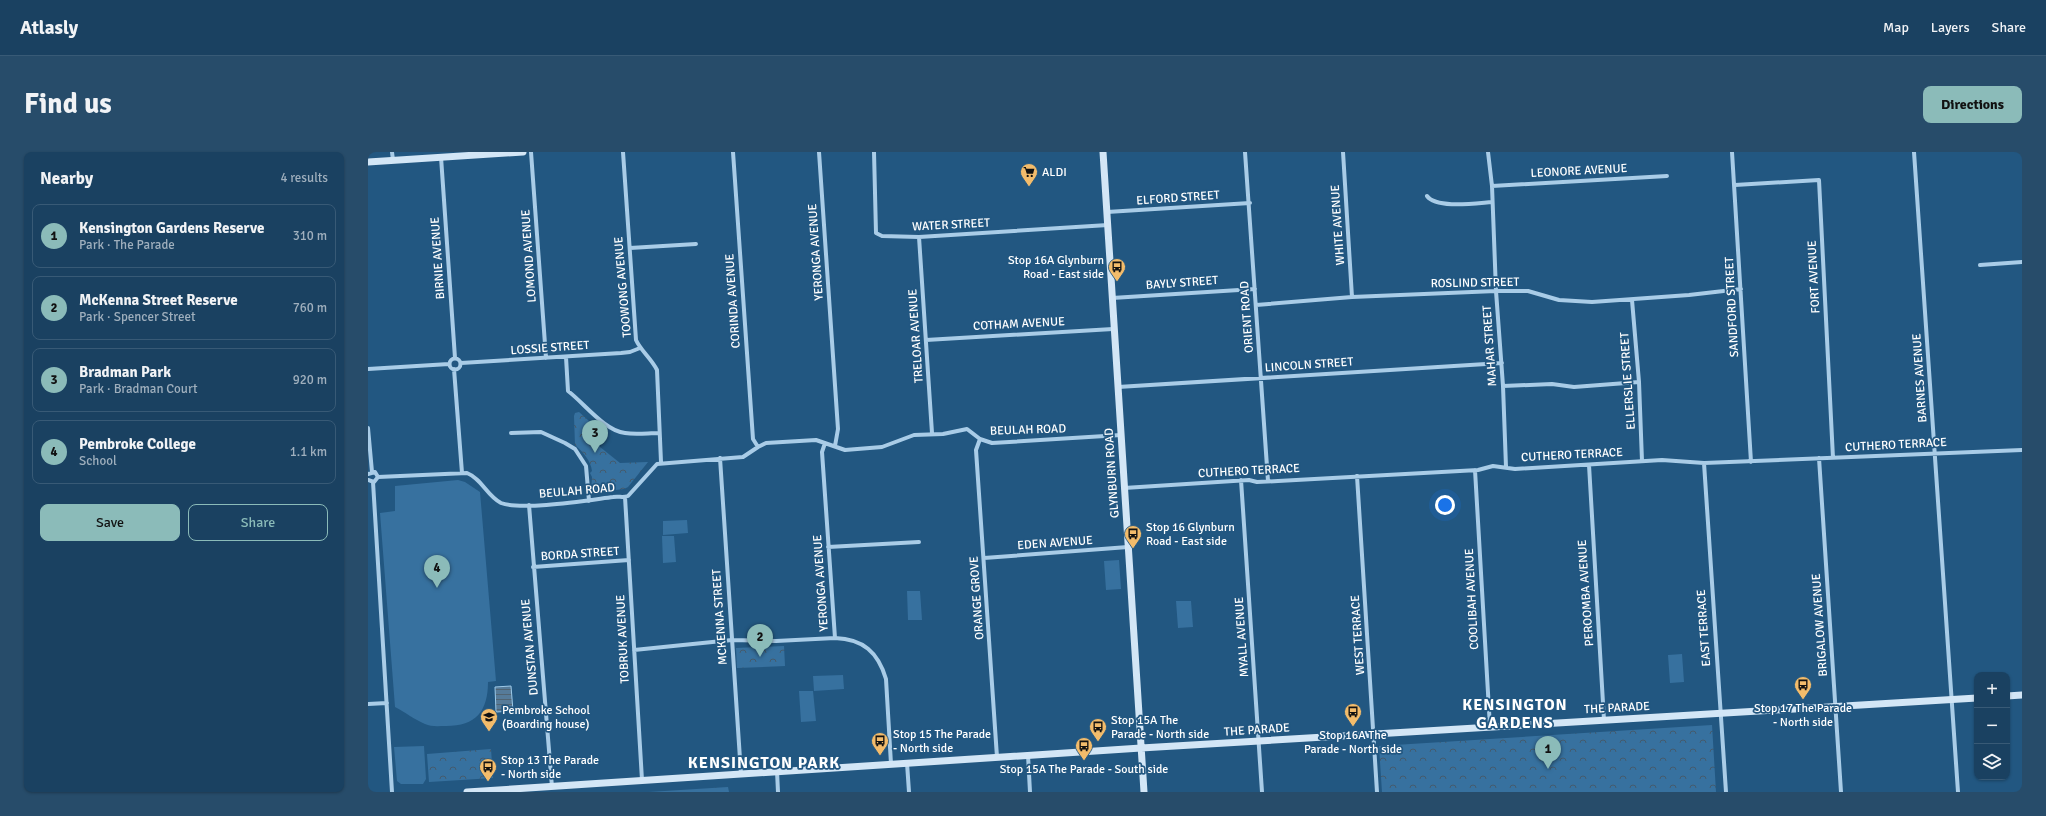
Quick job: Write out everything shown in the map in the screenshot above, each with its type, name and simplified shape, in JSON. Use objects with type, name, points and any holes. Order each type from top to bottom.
[{"type":"main road","points":[[368,162],[481,153],[523,152]]},
{"type":"main road","name":"GLYNBURN ROAD","points":[[1103,152],[1111,298],[1144,792]]},
{"type":"main road","points":[[2010,696],[2022,695]]},
{"type":"main road","name":"THE PARADE","points":[[467,792],[1028,755],[1974,698]]},
{"type":"street","points":[[392,152],[393,160]]},
{"type":"street","name":"LOMOND AVENUE","points":[[531,152],[546,358]]},
{"type":"street","name":"TOOWONG AVENUE","points":[[623,152],[636,340],[640,348],[648,355],[657,370],[661,462]]},
{"type":"street","name":"CORINDA AVENUE","points":[[733,152],[753,439],[758,447]]},
{"type":"street","name":"YERONGA AVENUE","points":[[819,152],[838,429],[835,446]]},
{"type":"street","name":"WATER STREET","points":[[874,152],[876,233],[882,236],[919,237],[1108,225]]},
{"type":"street","name":"ORIENT ROAD","points":[[1245,152],[1250,203],[1268,481]]},
{"type":"street","name":"WHITE AVENUE","points":[[1343,152],[1352,297]]},
{"type":"street","name":"MAHAR STREET","points":[[1488,152],[1492,186],[1496,291],[1502,363],[1506,467]]},
{"type":"street","name":"SANDFORD STREET","points":[[1732,152],[1751,462]]},
{"type":"street","name":"BARNES AVENUE","points":[[1914,152],[1958,792]]},
{"type":"street","name":"BIRNIE AVENUE","points":[[441,157],[455,358]]},
{"type":"street","name":"LEONORE AVENUE","points":[[1492,186],[1667,176]]},
{"type":"street","name":"FORT AVENUE","points":[[1735,185],[1819,180],[1833,458]]},
{"type":"street","points":[[1427,196],[1432,202],[1442,204],[1492,202]]},
{"type":"street","name":"ELFORD STREET","points":[[1107,212],[1250,203]]},
{"type":"street","name":"TRELOAR AVENUE","points":[[919,237],[932,433]]},
{"type":"street","points":[[630,248],[696,244]]},
{"type":"street","points":[[1980,264],[2022,262]]},
{"type":"street","name":"BAYLY STREET","points":[[1111,298],[1255,288]]},
{"type":"street","name":"ROSLIND STREET","points":[[1256,305],[1352,297],[1496,291],[1528,291],[1559,300],[1592,302],[1632,300],[1740,289]]},
{"type":"street","name":"ELLERSLIE STREET","points":[[1632,300],[1639,382],[1642,461]]},
{"type":"street","name":"COTHAM AVENUE","points":[[926,340],[1113,329]]},
{"type":"street","name":"LOSSIE STREET","points":[[461,363],[630,352],[640,348]]},
{"type":"street","points":[[566,357],[568,391],[583,402],[592,414],[624,433],[660,433]]},
{"type":"street","points":[[449,364],[451,359],[455,358],[459,360],[461,363],[458,368],[454,369]]},
{"type":"street","name":"LINCOLN STREET","points":[[1118,386],[1502,363]]},
{"type":"street","points":[[368,369],[449,364],[454,369],[462,473]]},
{"type":"street","points":[[1503,386],[1552,384],[1574,387],[1639,382]]},
{"type":"street","points":[[368,428],[370,473],[376,473],[378,477],[373,482],[375,530],[392,792]]},
{"type":"street","name":"BEULAH ROAD","points":[[378,477],[462,473],[472,475],[499,502],[514,506],[625,497],[628,496],[654,466],[661,462],[743,457],[758,447],[766,444],[816,440],[853,450],[882,447],[914,434],[950,433],[967,429],[980,439],[992,443],[1121,434]]},
{"type":"street","points":[[511,433],[541,432],[575,449],[586,466],[589,501]]},
{"type":"street","name":"ORANGE GROVE","points":[[980,439],[976,450],[997,757]]},
{"type":"street","name":"YERONGA AVENUE","points":[[825,443],[822,452],[835,638],[844,638],[865,646],[875,654],[882,666],[886,679],[892,764]]},
{"type":"street","name":"CUTHERO TERRACE","points":[[1124,488],[1242,480],[1268,481],[1475,470],[1489,467],[1515,468],[1642,461],[1680,461],[1704,463],[1751,462],[2022,450]]},
{"type":"street","name":"MCKENNA STREET","points":[[720,458],[741,774]]},
{"type":"street","name":"BRIGALOW AVENUE","points":[[1819,458],[1841,792]]},
{"type":"street","name":"EAST TERRACE","points":[[1704,463],[1726,792]]},
{"type":"street","name":"PEROOMBA AVENUE","points":[[1589,465],[1604,720]]},
{"type":"street","name":"COOLIBAH AVENUE","points":[[1475,470],[1490,727]]},
{"type":"street","name":"WEST TERRACE","points":[[1357,476],[1377,792]]},
{"type":"street","points":[[368,480],[373,482]]},
{"type":"street","name":"MYALL AVENUE","points":[[1242,480],[1262,792]]},
{"type":"street","name":"TOBRUK AVENUE","points":[[625,497],[642,780]]},
{"type":"street","name":"DUNSTAN AVENUE","points":[[529,505],[552,787]]},
{"type":"street","points":[[368,530],[375,530]]},
{"type":"street","points":[[828,547],[919,542]]},
{"type":"street","name":"EDEN AVENUE","points":[[984,558],[1128,547]]},
{"type":"street","name":"BORDA STREET","points":[[533,567],[629,560]]},
{"type":"street","points":[[634,650],[732,640],[776,641],[835,638]]},
{"type":"street","points":[[368,704],[387,703]]},
{"type":"street","points":[[1028,755],[1030,792]]},
{"type":"street","points":[[907,763],[909,792]]},
{"type":"street","points":[[776,771],[778,792]]},
{"type":"green space","points":[[579,412],[599,430],[600,447],[620,463],[648,462],[628,487],[624,489],[591,493],[592,477],[590,473],[592,471],[590,464],[575,445],[574,416],[575,413]]},
{"type":"green space","points":[[458,480],[465,482],[480,492],[496,681],[488,682],[486,701],[483,709],[472,720],[456,725],[432,726],[421,722],[395,707],[380,513],[395,511],[395,486]]},
{"type":"green space","points":[[687,520],[688,533],[663,535],[663,521]]},
{"type":"green space","points":[[662,536],[674,536],[676,562],[663,563]]},
{"type":"green space","points":[[1119,560],[1121,589],[1106,590],[1104,561]]},
{"type":"green space","points":[[907,591],[920,591],[922,620],[908,620]]},
{"type":"green space","points":[[1176,601],[1191,601],[1193,627],[1178,628]]},
{"type":"green space","points":[[784,646],[785,666],[737,668],[736,648]]},
{"type":"green space","points":[[1682,654],[1684,682],[1670,683],[1668,655]]},
{"type":"green space","points":[[843,675],[844,689],[814,691],[813,676]]},
{"type":"green space","points":[[799,691],[813,691],[816,721],[801,722]]},
{"type":"green space","points":[[1712,725],[1716,792],[1382,792],[1379,746]]},
{"type":"green space","points":[[424,746],[426,779],[423,784],[401,784],[397,781],[394,747]]},
{"type":"green space","points":[[491,749],[493,778],[429,782],[427,754]]},
{"type":"green space","points":[[728,787],[729,792],[649,792]]},
{"type":"shaded area","points":[[511,686],[513,711],[496,712],[495,687]]},
{"type":"place","name":"ALDI","points":[[1029,187]]},
{"type":"place","name":"Stop 16A Glynburn Road - East side","points":[[1117,282]]},
{"type":"place","name":"Bradman Park","points":[[595,453]]},
{"type":"place","name":"Stop 16 Glynburn Road - East side","points":[[1133,549]]},
{"type":"place","name":"Pembroke College","points":[[437,588]]},
{"type":"place","name":"McKenna Street Reserve","points":[[760,657]]},
{"type":"place","name":"Stop 17 The Parade - North side","points":[[1803,700]]},
{"type":"place","name":"Stop 16A The Parade - North side","points":[[1353,727]]},
{"type":"place","name":"Pembroke School (Boarding house)","points":[[489,732]]},
{"type":"place","name":"Stop 15A The Parade - North side","points":[[1098,742]]},
{"type":"place","name":"Stop 15 The Parade - North side","points":[[880,756]]},
{"type":"place","name":"Stop 15A The Parade - South side","points":[[1084,761]]},
{"type":"place","name":"Kensington Gardens Reserve","points":[[1548,769]]},
{"type":"place","name":"Stop 13 The Parade - North side","points":[[488,782]]},
{"type":"district","name":"KENSINGTON GARDENS","points":[[1515,714]]},
{"type":"district","name":"KENSINGTON PARK","points":[[764,763]]}]
